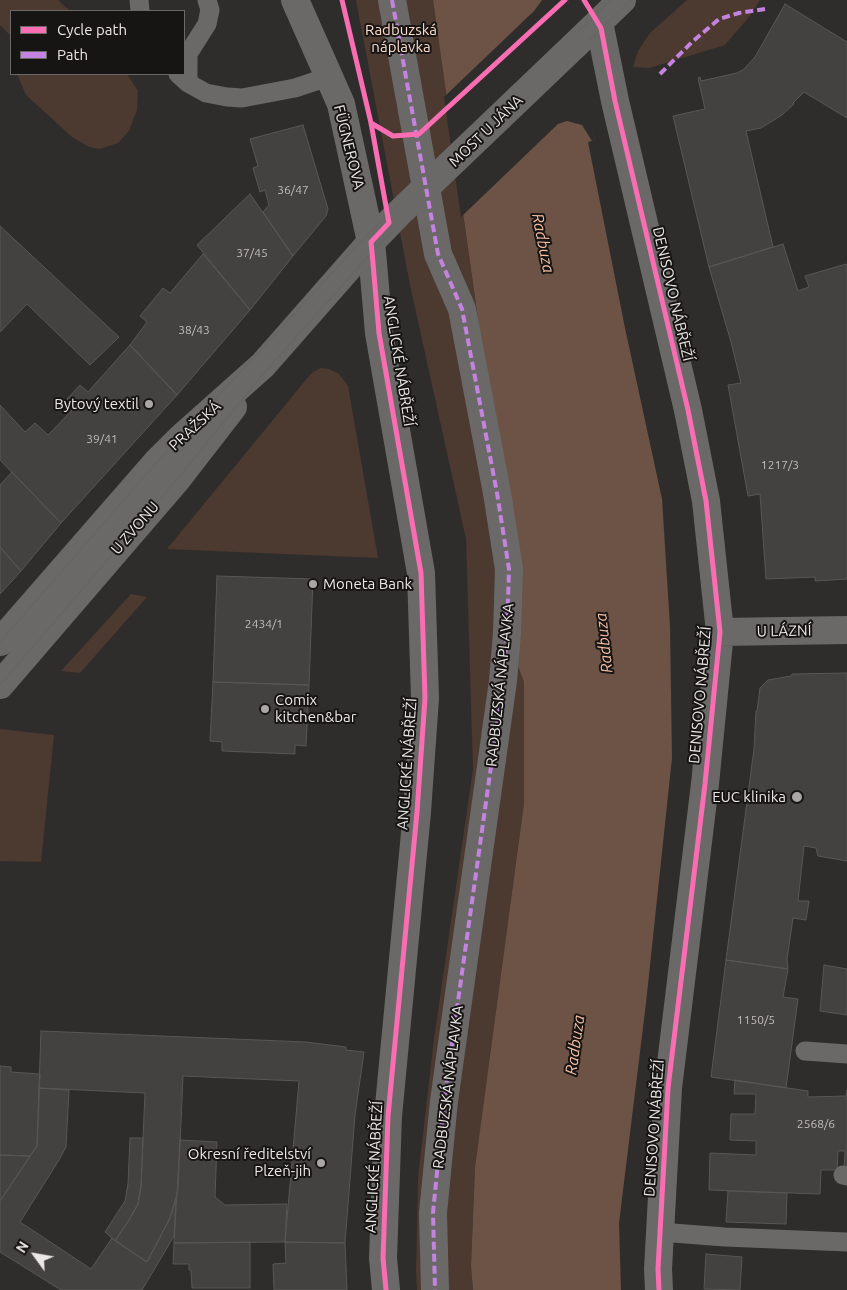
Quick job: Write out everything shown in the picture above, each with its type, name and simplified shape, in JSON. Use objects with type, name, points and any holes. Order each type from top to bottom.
[{"type":"street","name":"FÜGNEROVA","points":[[295,0],[341,104],[371,242]]},
{"type":"street","name":"RADBUZSKÁ NÁPLAVKA","points":[[392,0],[438,254],[462,309],[497,493],[509,569],[503,681],[444,1101],[434,1204],[435,1290]]},
{"type":"street","name":"MOST U JÁNA","points":[[396,216],[622,0]]},
{"type":"street","name":"DENISOVO NÁBŘEŽÍ","points":[[599,22],[615,101],[688,410],[706,501],[720,632],[705,784],[668,1088],[658,1269],[659,1290]]},
{"type":"street","name":"PRAŽSKÁ","points":[[0,642],[157,462],[181,438],[263,365],[396,216]]},
{"type":"street","name":"ANGLICKÉ NÁBŘEŽÍ","points":[[371,242],[379,332],[421,573],[425,698],[417,812],[388,1116],[383,1258],[386,1290]]},
{"type":"street","name":"U ZVONU","points":[[0,685],[185,470],[263,365]]},
{"type":"street","name":"U LÁZNÍ","points":[[720,632],[847,630]]},
{"type":"lane","points":[[185,68],[188,54],[207,24],[210,10],[207,0]]},
{"type":"lane","points":[[183,78],[206,93],[227,98],[242,98],[295,88],[328,77]]},
{"type":"lane","points":[[805,1051],[847,1054]]},
{"type":"lane","points":[[660,1232],[725,1237],[847,1242]]},
{"type":"green space","points":[[0,0],[58,0],[69,10],[10,10],[10,35],[0,25]]},
{"type":"green space","name":"Radbuzská náplavka","points":[[356,0],[433,0],[479,326],[514,656],[524,682],[524,803],[475,1167],[471,1266],[473,1290],[417,1290],[416,1271],[418,1177],[434,1039],[473,769],[466,539],[410,285]]},
{"type":"green space","points":[[687,0],[760,0],[749,17],[725,45],[649,68],[633,67],[638,51],[650,33]]},
{"type":"green space","points":[[17,75],[128,75],[138,91],[137,110],[129,131],[118,143],[100,149],[89,147],[72,137],[26,95]]},
{"type":"green space","points":[[321,368],[329,369],[339,374],[348,386],[378,558],[167,549],[309,376]]},
{"type":"green space","points":[[131,594],[147,597],[80,673],[61,671]]},
{"type":"green space","points":[[0,729],[54,735],[41,862],[0,861]]},
{"type":"water","name":"Radbuza","points":[[433,0],[568,0],[575,45],[595,140],[588,142],[625,328],[662,499],[670,626],[672,758],[646,1003],[619,1223],[621,1290],[473,1290],[471,1266],[475,1167],[524,803],[524,682],[514,656],[479,326]]},
{"type":"pier","points":[[542,0],[568,0],[595,140],[592,141],[582,125],[567,121],[558,124],[461,217],[444,97],[534,11]]},
{"type":"building","points":[[785,4],[847,42],[847,118],[804,92],[782,115],[761,128],[746,131],[773,247],[709,267],[673,116],[705,109],[698,78],[700,77],[701,81],[737,73],[744,69],[755,57]]},
{"type":"building","points":[[303,125],[328,209],[326,216],[293,256],[263,212],[269,205],[265,190],[260,192],[253,168],[258,166],[250,139]]},
{"type":"building","points":[[250,194],[293,256],[250,310],[197,245]]},
{"type":"building","points":[[0,226],[119,337],[90,365],[27,304],[0,332]]},
{"type":"building","points":[[783,244],[798,291],[809,287],[805,276],[846,264],[847,266],[847,579],[815,581],[815,577],[766,579],[760,494],[748,496],[728,385],[741,383],[709,267]]},
{"type":"building","points":[[203,254],[250,310],[177,395],[130,345],[147,322],[140,316],[163,288],[170,293]]},
{"type":"building","points":[[130,345],[177,395],[61,523],[0,460],[0,405],[25,432],[35,423],[48,435],[75,407],[67,399],[80,385],[88,392]]},
{"type":"building","points":[[12,472],[61,523],[21,571],[0,547],[0,485]]},
{"type":"building","points":[[0,547],[21,571],[0,594]]},
{"type":"building","points":[[217,576],[313,579],[309,685],[213,682]]},
{"type":"building","name":"EUC klinika","points":[[847,673],[847,861],[818,856],[816,848],[804,846],[798,901],[809,901],[806,920],[793,918],[787,959],[788,969],[726,960],[754,749],[756,711],[760,688],[768,680],[791,676],[792,674]]},
{"type":"building","points":[[213,682],[309,685],[306,746],[295,745],[295,754],[222,751],[222,742],[210,741]]},
{"type":"building","points":[[726,960],[788,969],[783,997],[798,999],[786,1088],[711,1077]]},
{"type":"building","points":[[824,965],[847,969],[847,1015],[820,1011]]},
{"type":"building","name":"Okresní ředitelství Plzeň-jih","points":[[41,1031],[306,1042],[346,1047],[346,1050],[364,1052],[355,1115],[345,1243],[285,1242],[299,1081],[183,1076],[178,1190],[170,1218],[147,1262],[115,1241],[138,1204],[141,1186],[145,1093],[39,1088]]},
{"type":"building","points":[[0,1066],[11,1067],[11,1072],[40,1074],[37,1146],[30,1156],[0,1155]]},
{"type":"building","points":[[735,1080],[808,1091],[808,1097],[846,1096],[847,1090],[847,1171],[844,1170],[845,1151],[838,1151],[837,1170],[821,1170],[820,1194],[709,1190],[710,1153],[756,1155],[756,1141],[730,1140],[731,1114],[755,1114],[756,1094],[734,1094]]},
{"type":"building","points":[[39,1088],[69,1090],[66,1147],[20,1222],[91,1269],[112,1238],[147,1262],[170,1218],[176,1199],[174,1236],[142,1290],[61,1290],[0,1252],[0,1201],[37,1146]]},
{"type":"building","points":[[130,1138],[143,1138],[141,1186],[138,1204],[115,1241],[105,1232],[125,1201],[128,1184]]},
{"type":"building","points":[[180,1140],[217,1142],[215,1197],[225,1205],[287,1204],[285,1242],[174,1243]]},
{"type":"building","points":[[0,1155],[30,1156],[0,1201]]},
{"type":"building","points":[[728,1191],[787,1193],[786,1224],[726,1222]]},
{"type":"building","points":[[250,1242],[250,1288],[192,1288],[189,1264],[173,1264],[174,1243]]},
{"type":"building","points":[[285,1242],[345,1243],[347,1290],[274,1290],[273,1264],[286,1263]]},
{"type":"building","points":[[706,1254],[742,1257],[740,1290],[704,1289]]},
{"type":"tram line","points":[[0,642],[157,462],[369,233],[611,0]]},
{"type":"tram line","points":[[0,685],[178,478],[264,373],[372,252],[631,0]]},
{"type":"marked path","points":[[392,0],[438,254],[462,309],[497,493],[509,569],[503,681],[444,1101],[433,1213],[435,1290]]},
{"type":"marked path","points":[[660,74],[692,42],[719,19],[739,13],[765,9]]},
{"type":"cycle path","points":[[342,0],[371,123],[389,223],[371,242],[379,333],[421,573],[425,698],[417,812],[388,1116],[383,1258],[386,1290]]},
{"type":"cycle path","points":[[371,123],[393,136],[419,134],[565,0]]},
{"type":"cycle path","points":[[584,0],[601,28],[615,101],[688,410],[706,501],[720,632],[705,784],[668,1088],[658,1269],[659,1290]]},
{"type":"place","name":"Bytový textil","points":[[149,404]]},
{"type":"place","name":"Moneta Bank","points":[[313,584]]},
{"type":"place","name":"Comix kitchen&bar","points":[[265,709]]},
{"type":"place","name":"EUC klinika","points":[[797,797]]},
{"type":"place","name":"Okresní ředitelství Plzeň-jih","points":[[321,1163]]}]
